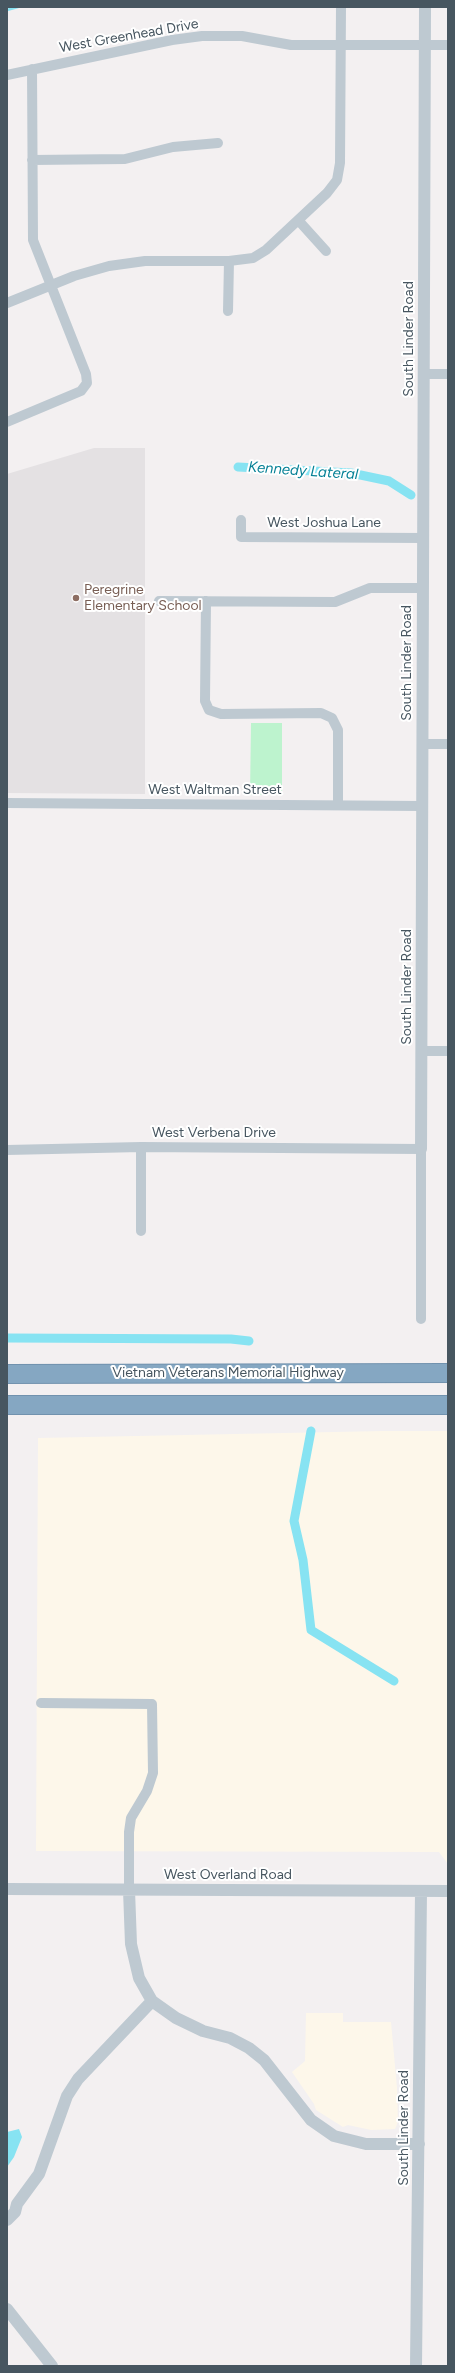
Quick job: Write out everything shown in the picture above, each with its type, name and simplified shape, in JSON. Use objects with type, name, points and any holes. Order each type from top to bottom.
[{"type":"highway","name":"Vietnam Veterans Memorial Highway","points":[[7,1374],[448,1373]]},
{"type":"highway","points":[[7,1405],[448,1405]]},
{"type":"street","points":[[7,303],[94,270],[130,262],[229,261],[253,258],[266,250],[327,194],[337,180],[340,163],[341,7]]},
{"type":"street","name":"South Linder Road","points":[[421,1319],[424,7]]},
{"type":"street","name":"West Greenhead Drive","points":[[7,75],[202,36],[242,36],[291,45],[448,45]]},
{"type":"street","points":[[7,422],[81,391],[87,383],[86,374],[33,240],[32,69]]},
{"type":"street","points":[[32,160],[125,159],[173,147],[218,144]]},
{"type":"street","points":[[298,220],[326,251]]},
{"type":"street","points":[[228,311],[229,261]]},
{"type":"street","points":[[423,374],[448,374]]},
{"type":"street","name":"West Joshua Lane","points":[[241,520],[241,537],[423,538]]},
{"type":"street","points":[[159,601],[335,602],[370,588],[423,588]]},
{"type":"street","points":[[206,601],[205,701],[209,710],[221,714],[321,713],[332,718],[338,730],[338,805]]},
{"type":"street","points":[[422,744],[448,744]]},
{"type":"street","name":"West Waltman Street","points":[[7,803],[422,806]]},
{"type":"street","points":[[422,1051],[448,1051]]},
{"type":"street","points":[[141,1147],[142,1231]]},
{"type":"street","name":"West Verbena Drive","points":[[7,1150],[141,1147],[422,1149]]},
{"type":"street","points":[[41,1703],[152,1704],[152,1773],[147,1791],[132,1818],[129,1832],[131,1944],[140,1978],[152,2001],[176,2018],[203,2031],[230,2038],[249,2048],[264,2060],[311,2120],[334,2136],[366,2144],[419,2144]]},
{"type":"street","name":"West Overland Road","points":[[7,1890],[448,1891]]},
{"type":"street","name":"South Linder Road","points":[[416,2366],[421,1891]]},
{"type":"street","points":[[7,2220],[15,2212],[12,2206],[39,2174],[67,2096],[78,2079],[152,2001]]},
{"type":"street","points":[[7,2309],[52,2366]]},
{"type":"shaded area","name":"Peregrine Elementary School","points":[[94,448],[145,448],[145,794],[7,793],[7,474]]},
{"type":"shaded area","points":[[448,1431],[448,1864],[439,1852],[36,1851],[38,1438]]},
{"type":"shaded area","points":[[306,2013],[343,2013],[343,2022],[391,2022],[397,2088],[398,2122],[395,2129],[371,2130],[348,2125],[343,2127],[316,2110],[314,2104],[292,2072],[305,2061]]},
{"type":"green space","points":[[251,723],[282,723],[282,795],[250,795]]},
{"type":"water","points":[[19,2129],[22,2137],[14,2157],[7,2167],[7,2132]]},
{"type":"waterway","points":[[7,10],[18,7]]},
{"type":"waterway","name":"Kennedy Lateral","points":[[238,467],[351,473],[389,481],[411,495]]},
{"type":"waterway","points":[[7,1338],[231,1339],[249,1341]]},
{"type":"waterway","points":[[311,1431],[294,1521],[303,1560],[311,1630],[394,1681]]},
{"type":"place","name":"Peregrine Elementary School","points":[[76,598]]}]
